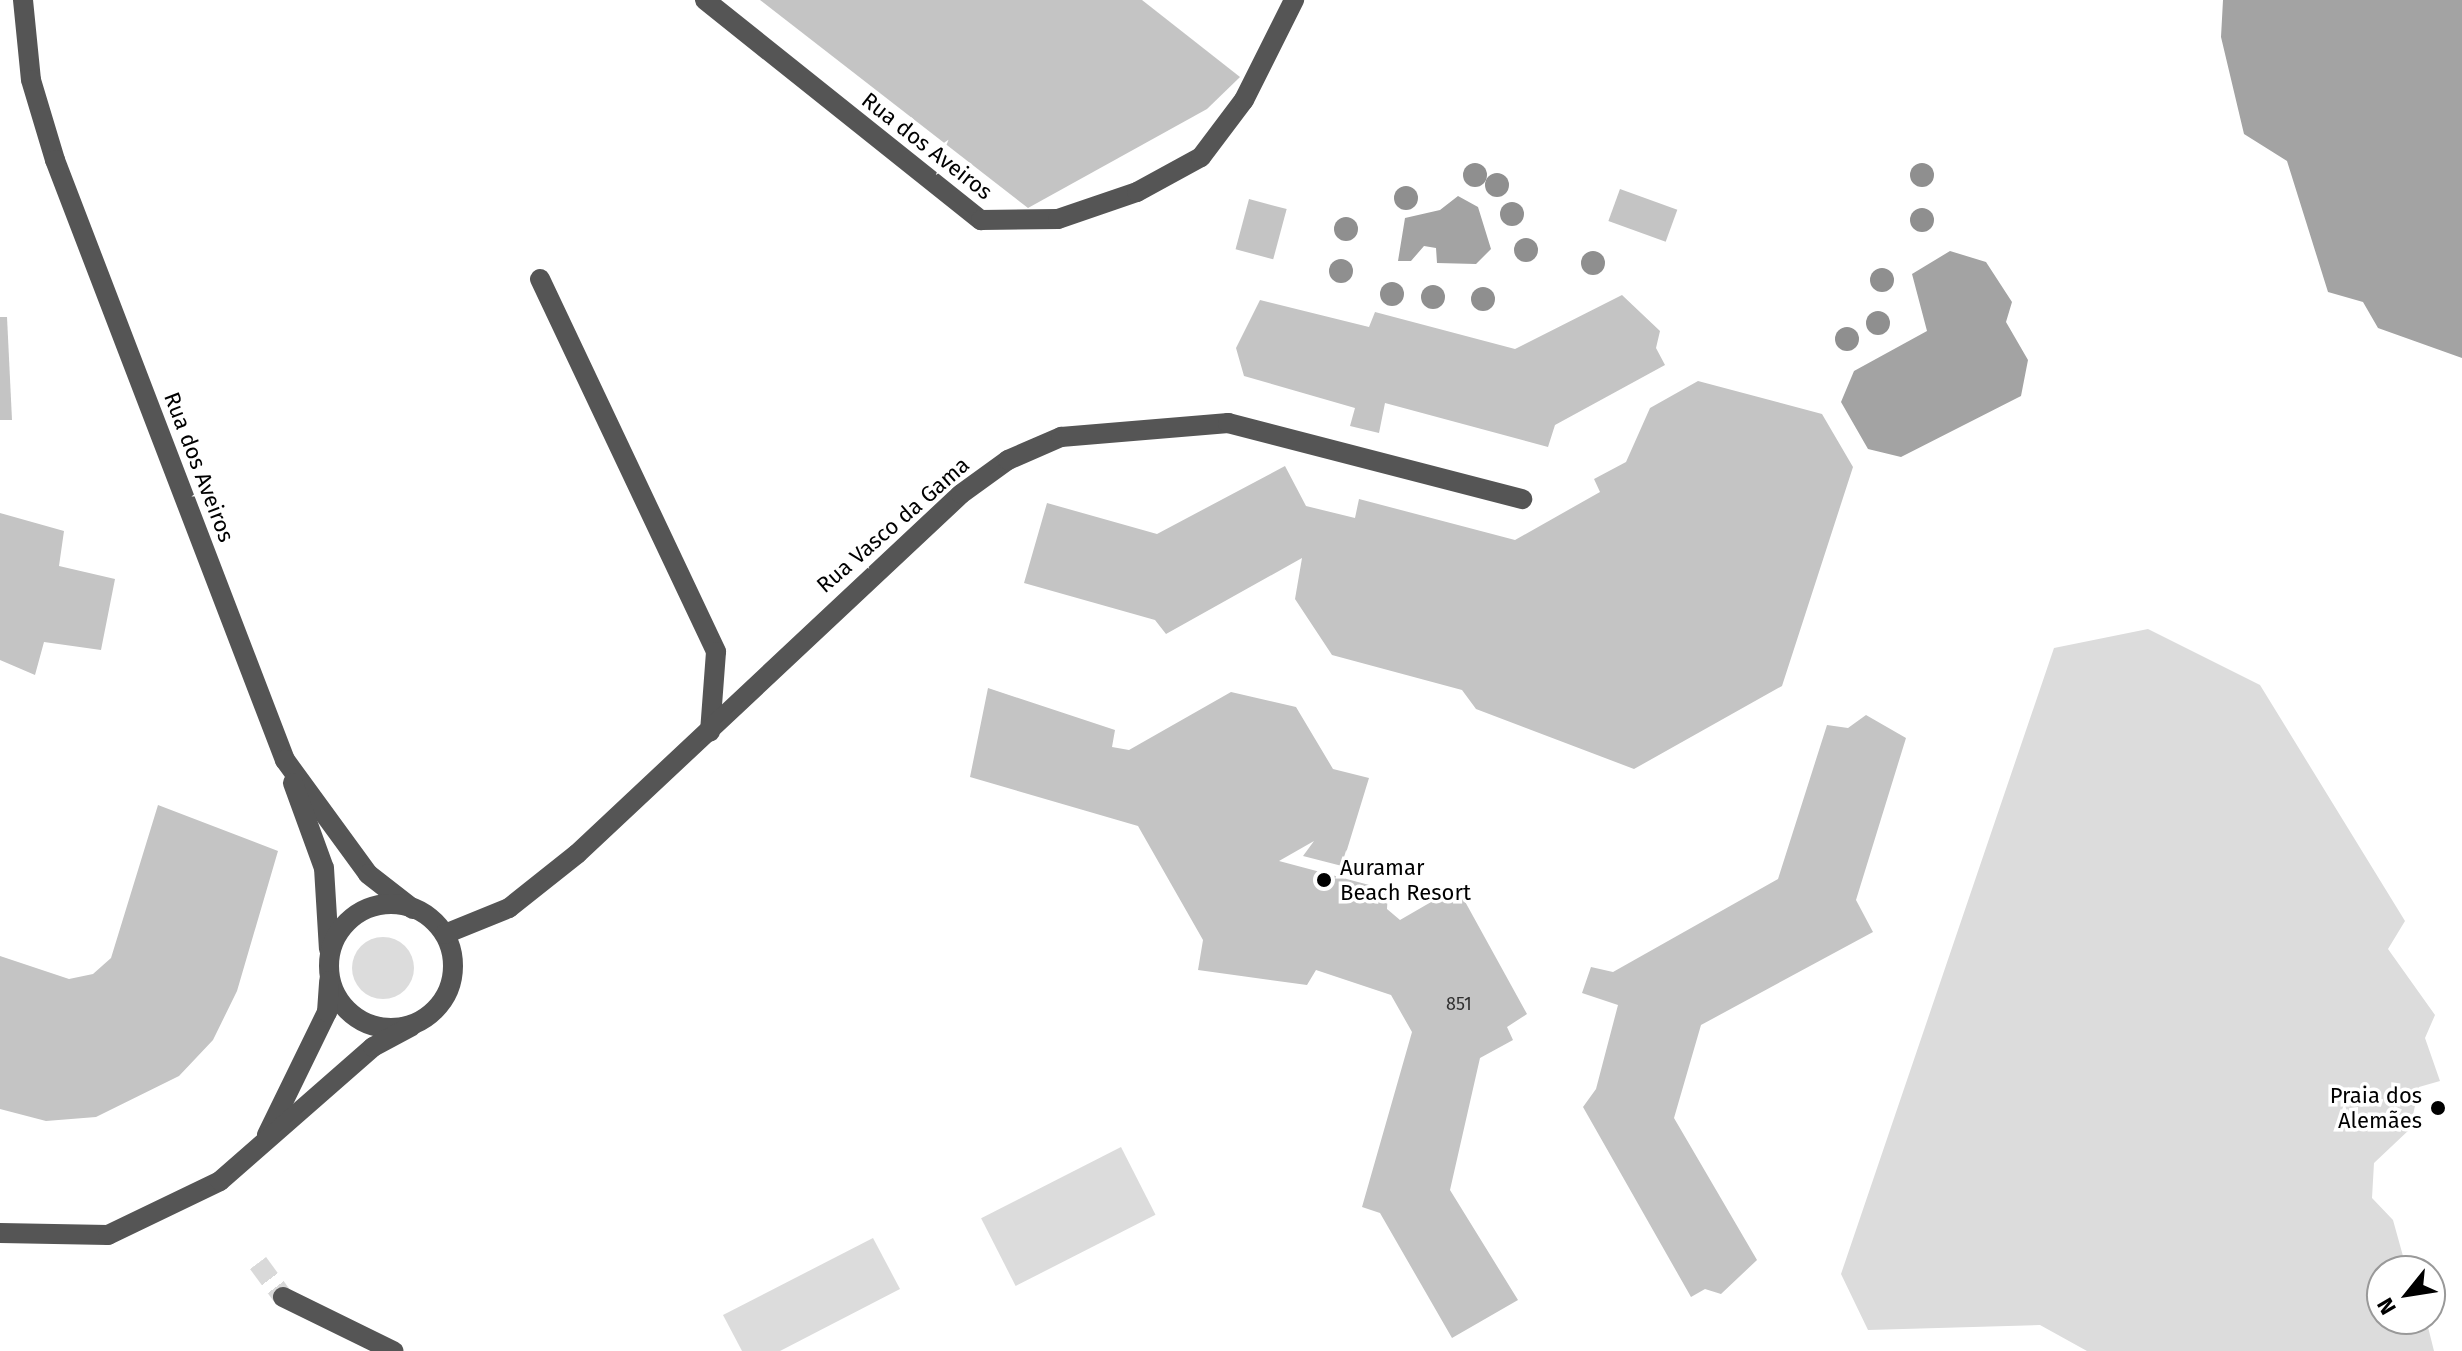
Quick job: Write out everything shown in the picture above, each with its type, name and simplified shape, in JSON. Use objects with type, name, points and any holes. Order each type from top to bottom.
[{"type":"street","name":"Rua dos Aveiros","points":[[23,0],[31,80],[55,160],[285,760],[368,874],[413,909]]},
{"type":"street","name":"Rua dos Aveiros","points":[[705,0],[981,220],[1058,219],[1137,192],[1201,157],[1244,100],[1294,0]]},
{"type":"street","points":[[540,279],[716,652],[710,732]]},
{"type":"street","name":"Rua Vasco da Gama","points":[[445,934],[509,908],[710,732],[800,639],[961,494],[1008,460],[1061,437],[1228,423],[1522,499]]},
{"type":"street","points":[[261,1146],[327,1012],[330,964],[324,868],[285,760]]},
{"type":"street","points":[[0,1233],[108,1235],[220,1181],[373,1047],[412,1026],[449,991],[454,960],[445,934],[413,909],[367,908],[337,935],[330,964],[341,1004],[362,1021],[412,1026]]},
{"type":"street","points":[[283,1297],[393,1351]]},
{"type":"shaded area","points":[[2223,0],[2462,0],[2462,358],[2378,328],[2363,302],[2328,292],[2287,161],[2244,134],[2221,37]]},
{"type":"shaded area","points":[[1458,196],[1478,207],[1491,249],[1476,264],[1437,263],[1436,248],[1424,246],[1411,261],[1398,261],[1405,218],[1440,210]]},
{"type":"shaded area","points":[[1950,251],[1986,262],[2012,302],[2006,322],[2028,360],[2021,396],[1901,457],[1868,449],[1841,402],[1854,371],[1927,331],[1912,274]]},
{"type":"shaded area","points":[[2148,629],[2260,685],[2405,921],[2388,949],[2435,1015],[2425,1038],[2440,1081],[2419,1087],[2410,1129],[2374,1163],[2372,1198],[2393,1220],[2403,1255],[2366,1255],[2366,1335],[2430,1335],[2434,1351],[2087,1351],[2040,1325],[1868,1330],[1841,1274],[2054,648]]},
{"type":"shaded area","points":[[383,937],[395,939],[405,946],[412,956],[412,980],[405,990],[395,997],[383,999],[371,997],[361,990],[354,980],[352,968],[354,956],[361,946],[371,939]]},
{"type":"shaded area","points":[[1121,1147],[1156,1215],[1016,1286],[981,1218]]},
{"type":"shaded area","points":[[873,1238],[900,1289],[780,1351],[742,1351],[723,1315]]},
{"type":"building","points":[[760,0],[1142,0],[1240,77],[1207,109],[1028,208]]},
{"type":"building","points":[[1620,189],[1677,210],[1666,242],[1608,221]]},
{"type":"building","points":[[1249,199],[1287,209],[1273,259],[1236,249]]},
{"type":"building","points":[[1622,295],[1660,331],[1656,348],[1665,365],[1555,425],[1548,447],[1385,403],[1379,433],[1350,426],[1355,408],[1244,376],[1236,348],[1260,300],[1369,327],[1375,312],[1515,349]]},
{"type":"building","points":[[0,317],[7,317],[12,420],[0,420]]},
{"type":"building","points":[[1698,381],[1822,414],[1853,467],[1782,686],[1634,769],[1476,709],[1462,690],[1332,655],[1295,599],[1302,558],[1166,634],[1155,620],[1024,583],[1047,503],[1157,534],[1285,466],[1306,506],[1355,518],[1359,499],[1515,540],[1600,492],[1594,479],[1626,462],[1650,408]]},
{"type":"building","points":[[0,513],[64,531],[59,566],[115,579],[101,650],[44,642],[35,675],[0,660]]},
{"type":"building","points":[[988,688],[1115,730],[1112,747],[1129,750],[1231,692],[1296,707],[1333,769],[1369,778],[1342,866],[1303,856],[1314,841],[1279,861],[1388,890],[1387,909],[1400,920],[1457,887],[1527,1014],[1507,1027],[1513,1040],[1480,1058],[1450,1190],[1518,1300],[1452,1338],[1380,1213],[1362,1207],[1412,1032],[1391,995],[1316,970],[1307,985],[1198,970],[1203,940],[1138,826],[970,777]]},
{"type":"building","points":[[1866,715],[1906,738],[1856,900],[1873,932],[1701,1025],[1674,1118],[1757,1260],[1721,1294],[1705,1289],[1691,1297],[1583,1107],[1596,1089],[1618,1005],[1582,993],[1591,967],[1613,972],[1778,879],[1827,725],[1848,728]]},
{"type":"building","points":[[158,805],[278,851],[237,991],[213,1040],[179,1076],[96,1117],[46,1121],[0,1109],[0,956],[69,979],[93,974],[111,958]]},
{"type":"tunnel","points":[[258,1263],[283,1297]]},
{"type":"place","name":"Auramar Beach Resort","points":[[1324,880]]},
{"type":"place","name":"Praia dos Alemães","points":[[2438,1108]]}]
